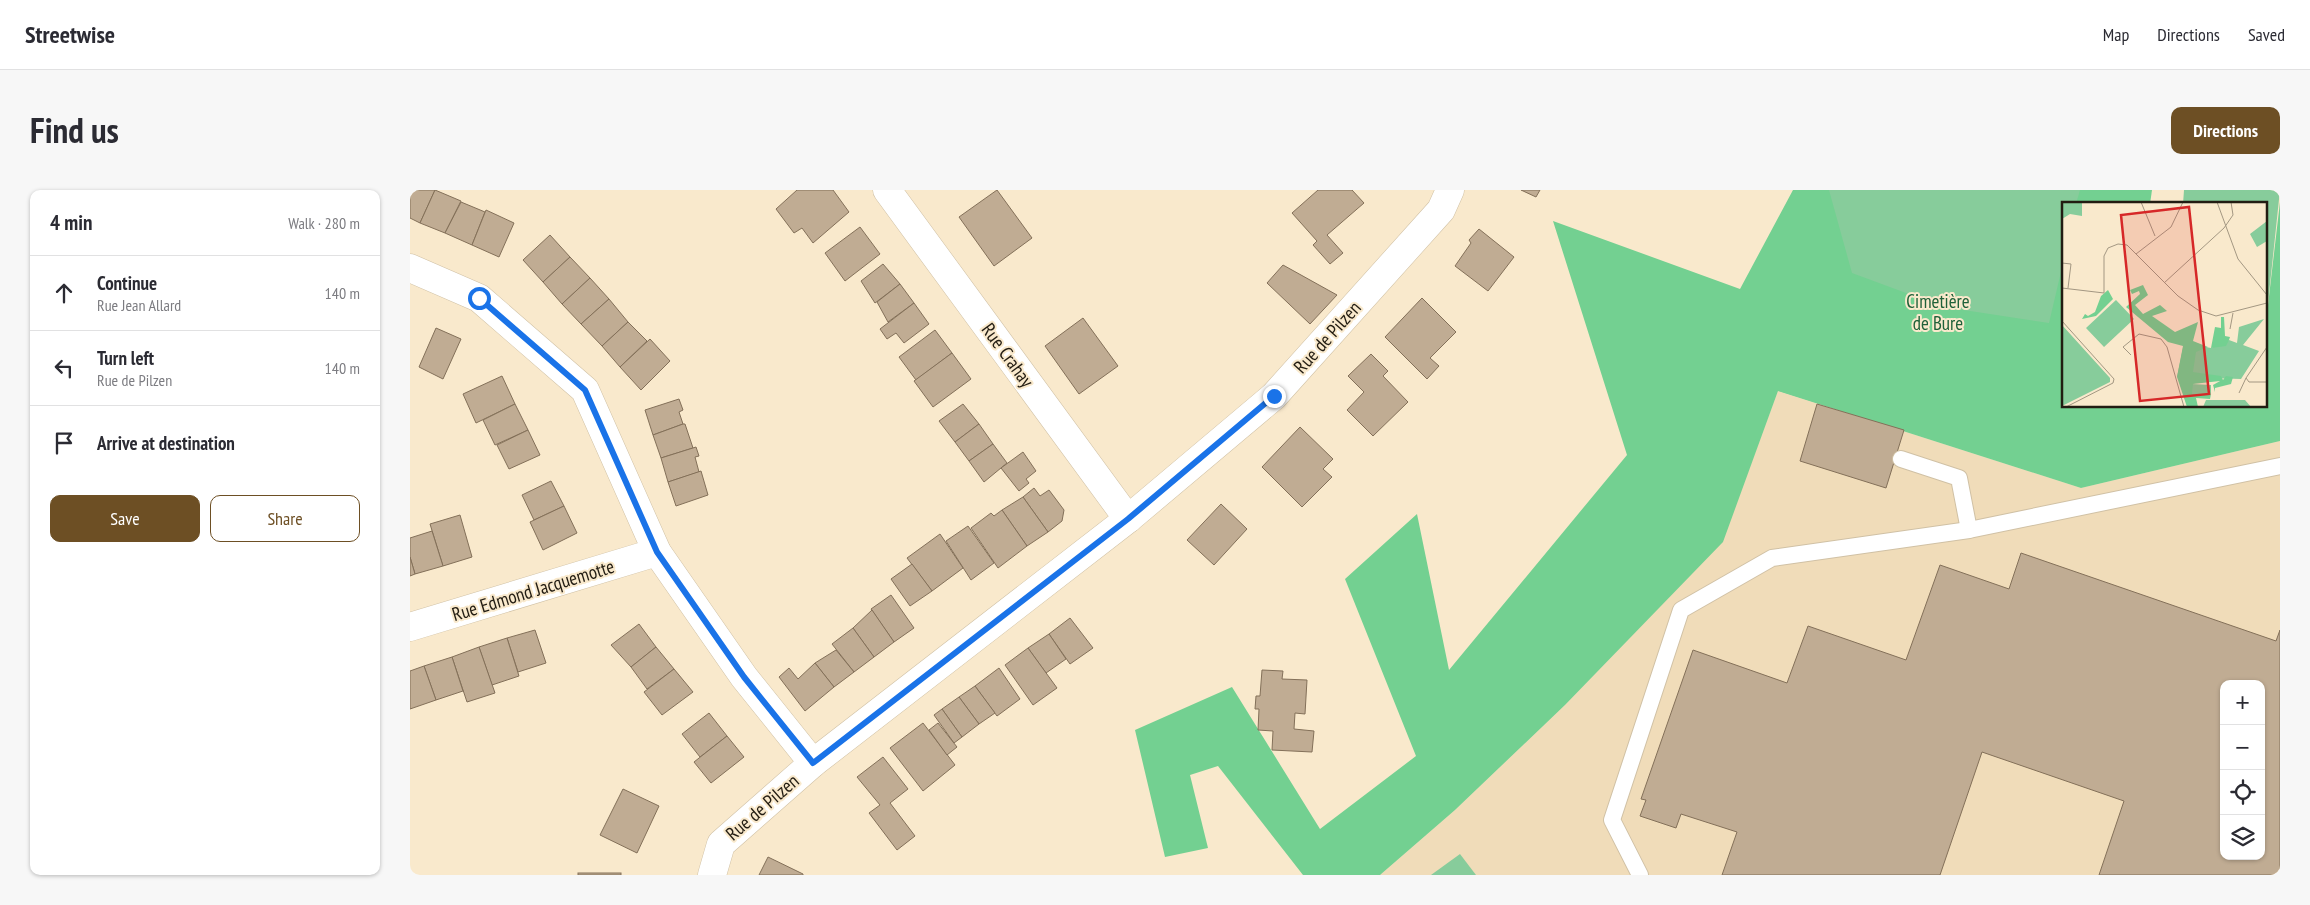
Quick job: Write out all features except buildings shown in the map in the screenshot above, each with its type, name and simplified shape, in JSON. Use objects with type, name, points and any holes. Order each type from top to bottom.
[{"type":"street","name":"Rue Crahay","points":[[887,190],[1128,519]]},
{"type":"street","name":"Rue de Pilzen","points":[[712,875],[721,844],[813,763],[1128,519],[1274,396],[1441,210],[1450,190]]},
{"type":"street","points":[[410,268],[479,298],[585,390],[657,552],[744,677],[813,763]]},
{"type":"street","name":"Rue Edmond Jacquemotte","points":[[410,627],[657,552]]},
{"type":"lane","points":[[1901,459],[1960,478],[1969,530]]},
{"type":"lane","points":[[1640,875],[1612,820],[1681,610],[1772,558],[1969,530],[2280,466]]},
{"type":"shaded area","points":[[1778,391],[2081,488],[2280,441],[2280,875],[1380,875],[1455,810],[1565,705],[1722,542]]},
{"type":"green space","points":[[1793,190],[1829,190],[1852,273],[1944,307],[2049,323],[2062,268],[2062,408],[2268,408],[2268,305],[2280,202],[2280,441],[2081,488],[1778,391],[1723,542],[1565,705],[1455,810],[1380,875],[1303,875],[1218,766],[1190,775],[1208,848],[1165,857],[1135,730],[1232,687],[1320,829],[1416,756],[1345,579],[1417,514],[1449,670],[1627,455],[1553,221],[1740,289]]},
{"type":"green space","name":"Cimetière de Bure","points":[[1804,190],[2121,190],[2119,202],[2062,202],[2062,406],[1904,430],[1747,381]]},
{"type":"green space","points":[[2080,190],[2152,190],[2150,202],[2077,202]]},
{"type":"green space","points":[[2184,190],[2280,190],[2268,303],[2268,202],[2183,202]]},
{"type":"green space","points":[[1460,854],[1476,875],[1431,875]]},
{"type":"route","points":[[479,298],[585,390],[657,552],[744,677],[813,763],[1128,519],[1274,396]]}]
